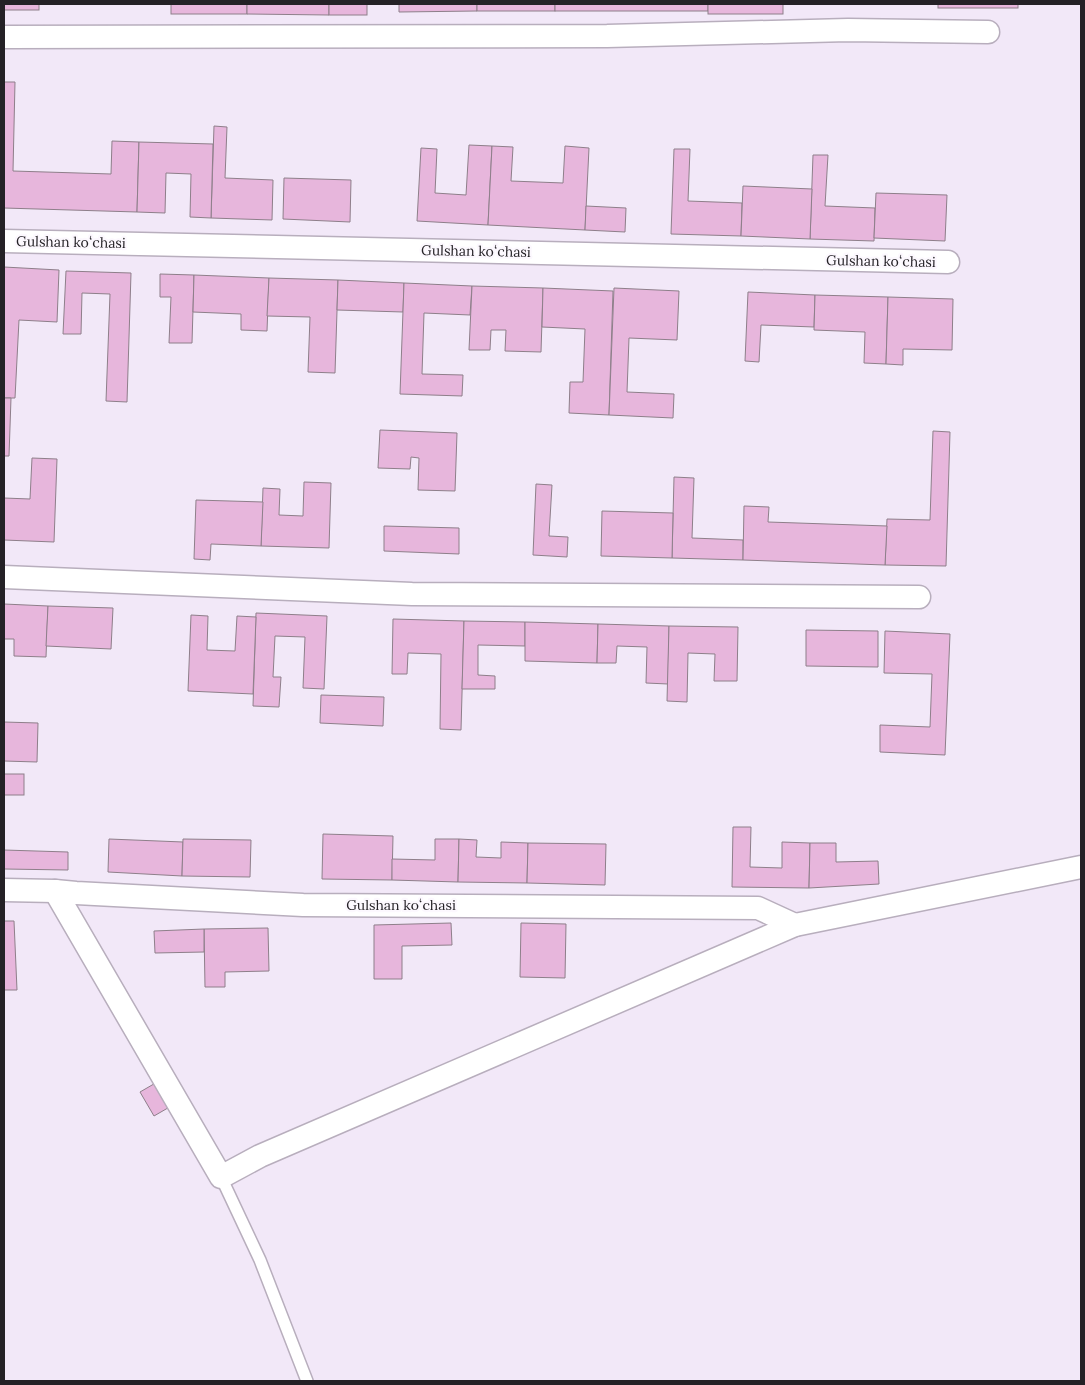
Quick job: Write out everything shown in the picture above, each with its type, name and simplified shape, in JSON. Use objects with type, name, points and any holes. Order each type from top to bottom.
[{"type":"street","points":[[4,37],[597,36],[848,30],[988,32]]},
{"type":"street","name":"Gulshan koʻchasi","points":[[4,241],[948,262]]},
{"type":"street","points":[[4,577],[412,594],[919,596]]},
{"type":"street","points":[[55,891],[220,1177],[270,1152],[795,925],[1081,867]]},
{"type":"street","name":"Gulshan koʻchasi","points":[[4,890],[55,891],[304,905],[758,908],[795,925]]},
{"type":"lane","points":[[220,1177],[260,1260],[307,1381]]},
{"type":"building","points":[[4,4],[39,4],[39,10],[4,10]]},
{"type":"building","points":[[171,4],[247,4],[247,14],[171,14]]},
{"type":"building","points":[[247,4],[329,4],[329,15],[247,14]]},
{"type":"building","points":[[329,4],[367,4],[367,15],[329,15]]},
{"type":"building","points":[[399,4],[477,4],[477,11],[399,12]]},
{"type":"building","points":[[477,4],[555,4],[555,11],[477,11]]},
{"type":"building","points":[[555,4],[708,4],[708,11],[555,11]]},
{"type":"building","points":[[708,4],[783,4],[783,14],[708,14]]},
{"type":"building","points":[[938,4],[1018,4],[1018,8],[938,8]]},
{"type":"building","points":[[4,82],[15,82],[13,171],[111,174],[112,141],[139,142],[137,212],[4,208]]},
{"type":"building","points":[[214,126],[227,127],[225,178],[273,180],[272,220],[211,218]]},
{"type":"building","points":[[139,142],[213,144],[211,218],[190,217],[191,174],[166,173],[165,213],[137,212]]},
{"type":"building","points":[[469,145],[492,146],[488,225],[417,221],[421,148],[437,149],[435,193],[466,195]]},
{"type":"building","points":[[492,146],[513,147],[511,181],[563,183],[565,146],[589,148],[585,230],[488,225]]},
{"type":"building","points":[[674,149],[690,149],[688,201],[742,203],[741,236],[671,234]]},
{"type":"building","points":[[813,155],[828,155],[825,206],[875,208],[874,241],[810,239]]},
{"type":"building","points":[[284,178],[351,180],[350,222],[283,219]]},
{"type":"building","points":[[743,186],[812,189],[810,239],[741,236]]},
{"type":"building","points":[[876,193],[947,195],[945,241],[874,238]]},
{"type":"building","points":[[586,206],[626,208],[625,232],[585,230]]},
{"type":"building","points":[[4,267],[59,270],[57,322],[19,320],[15,398],[4,398]]},
{"type":"building","points":[[66,271],[131,273],[127,402],[106,401],[110,294],[82,293],[81,334],[63,334]]},
{"type":"building","points":[[160,274],[194,275],[192,343],[169,343],[171,297],[160,297]]},
{"type":"building","points":[[194,275],[269,278],[267,331],[241,330],[241,314],[193,312]]},
{"type":"building","points":[[269,278],[338,280],[335,373],[308,372],[310,317],[267,316]]},
{"type":"building","points":[[338,280],[404,283],[403,312],[337,310]]},
{"type":"building","points":[[404,283],[472,286],[470,315],[424,313],[422,374],[463,375],[462,396],[400,394]]},
{"type":"building","points":[[472,286],[543,288],[541,352],[505,351],[506,330],[491,330],[490,350],[469,350]]},
{"type":"building","points":[[543,288],[613,291],[609,415],[569,413],[570,382],[583,382],[585,329],[542,327]]},
{"type":"building","points":[[614,288],[679,291],[677,340],[629,338],[627,392],[674,394],[673,418],[609,415]]},
{"type":"building","points":[[748,292],[815,295],[814,327],[761,325],[759,362],[745,361]]},
{"type":"building","points":[[815,295],[888,297],[886,364],[864,363],[865,332],[814,330]]},
{"type":"building","points":[[888,297],[953,299],[952,350],[903,349],[903,365],[886,364]]},
{"type":"building","points":[[4,398],[11,398],[9,456],[4,456]]},
{"type":"building","points":[[380,430],[457,433],[455,491],[418,490],[419,458],[411,457],[410,469],[378,468]]},
{"type":"building","points":[[933,431],[950,432],[946,566],[885,565],[887,519],[930,520]]},
{"type":"building","points":[[32,458],[57,459],[54,542],[4,540],[4,498],[30,499]]},
{"type":"building","points":[[674,477],[694,478],[692,538],[743,540],[743,560],[672,558]]},
{"type":"building","points":[[304,482],[331,483],[329,548],[261,546],[263,488],[280,489],[279,515],[303,516]]},
{"type":"building","points":[[536,484],[552,485],[549,536],[568,537],[567,557],[533,555]]},
{"type":"building","points":[[196,500],[263,502],[261,546],[211,544],[210,560],[194,559]]},
{"type":"building","points":[[744,506],[769,507],[768,522],[887,526],[885,565],[743,560]]},
{"type":"building","points":[[602,511],[673,513],[672,558],[601,556]]},
{"type":"building","points":[[384,526],[459,528],[459,554],[384,551]]},
{"type":"building","points":[[4,604],[48,606],[46,657],[14,656],[14,639],[4,639]]},
{"type":"building","points":[[48,606],[113,608],[111,649],[46,646]]},
{"type":"building","points":[[256,613],[327,616],[324,689],[303,688],[305,637],[275,636],[273,677],[281,677],[279,707],[253,706]]},
{"type":"building","points":[[191,615],[208,616],[207,650],[235,651],[237,616],[256,617],[253,694],[188,691]]},
{"type":"building","points":[[393,619],[464,621],[461,730],[440,729],[441,654],[408,653],[407,674],[392,674]]},
{"type":"building","points":[[464,621],[525,622],[525,646],[478,645],[478,675],[495,676],[495,689],[462,689]]},
{"type":"building","points":[[525,622],[598,624],[597,663],[525,661]]},
{"type":"building","points":[[598,624],[669,626],[668,684],[646,683],[647,647],[617,646],[616,663],[597,663]]},
{"type":"building","points":[[669,626],[738,627],[737,681],[714,681],[715,654],[688,653],[687,702],[667,701]]},
{"type":"building","points":[[806,630],[878,631],[878,667],[806,666]]},
{"type":"building","points":[[885,631],[950,634],[945,755],[880,752],[880,725],[930,727],[932,674],[884,673]]},
{"type":"building","points":[[321,695],[384,697],[383,726],[320,723]]},
{"type":"building","points":[[4,722],[38,723],[37,762],[4,761]]},
{"type":"building","points":[[4,774],[24,774],[24,795],[4,795]]},
{"type":"building","points":[[733,827],[751,827],[750,867],[782,868],[782,842],[810,843],[809,888],[732,887]]},
{"type":"building","points":[[323,834],[393,836],[392,880],[322,879]]},
{"type":"building","points":[[109,839],[183,842],[182,876],[108,872]]},
{"type":"building","points":[[183,839],[251,840],[250,877],[182,876]]},
{"type":"building","points":[[435,839],[459,839],[458,882],[392,880],[392,859],[435,860]]},
{"type":"building","points":[[459,839],[477,840],[476,857],[501,858],[501,842],[528,843],[527,883],[458,882]]},
{"type":"building","points":[[528,843],[606,844],[605,885],[527,883]]},
{"type":"building","points":[[810,843],[836,843],[836,862],[878,861],[879,884],[809,888]]},
{"type":"building","points":[[4,850],[68,852],[68,870],[4,869]]},
{"type":"building","points":[[4,921],[14,921],[17,990],[4,990]]},
{"type":"building","points":[[451,923],[452,945],[402,946],[402,979],[374,979],[374,925]]},
{"type":"building","points":[[521,923],[566,924],[565,978],[520,977]]},
{"type":"building","points":[[268,928],[269,971],[225,972],[225,987],[205,987],[204,929]]},
{"type":"building","points":[[204,929],[204,952],[155,953],[154,931]]},
{"type":"building","points":[[159,1081],[173,1105],[154,1116],[140,1092]]}]
